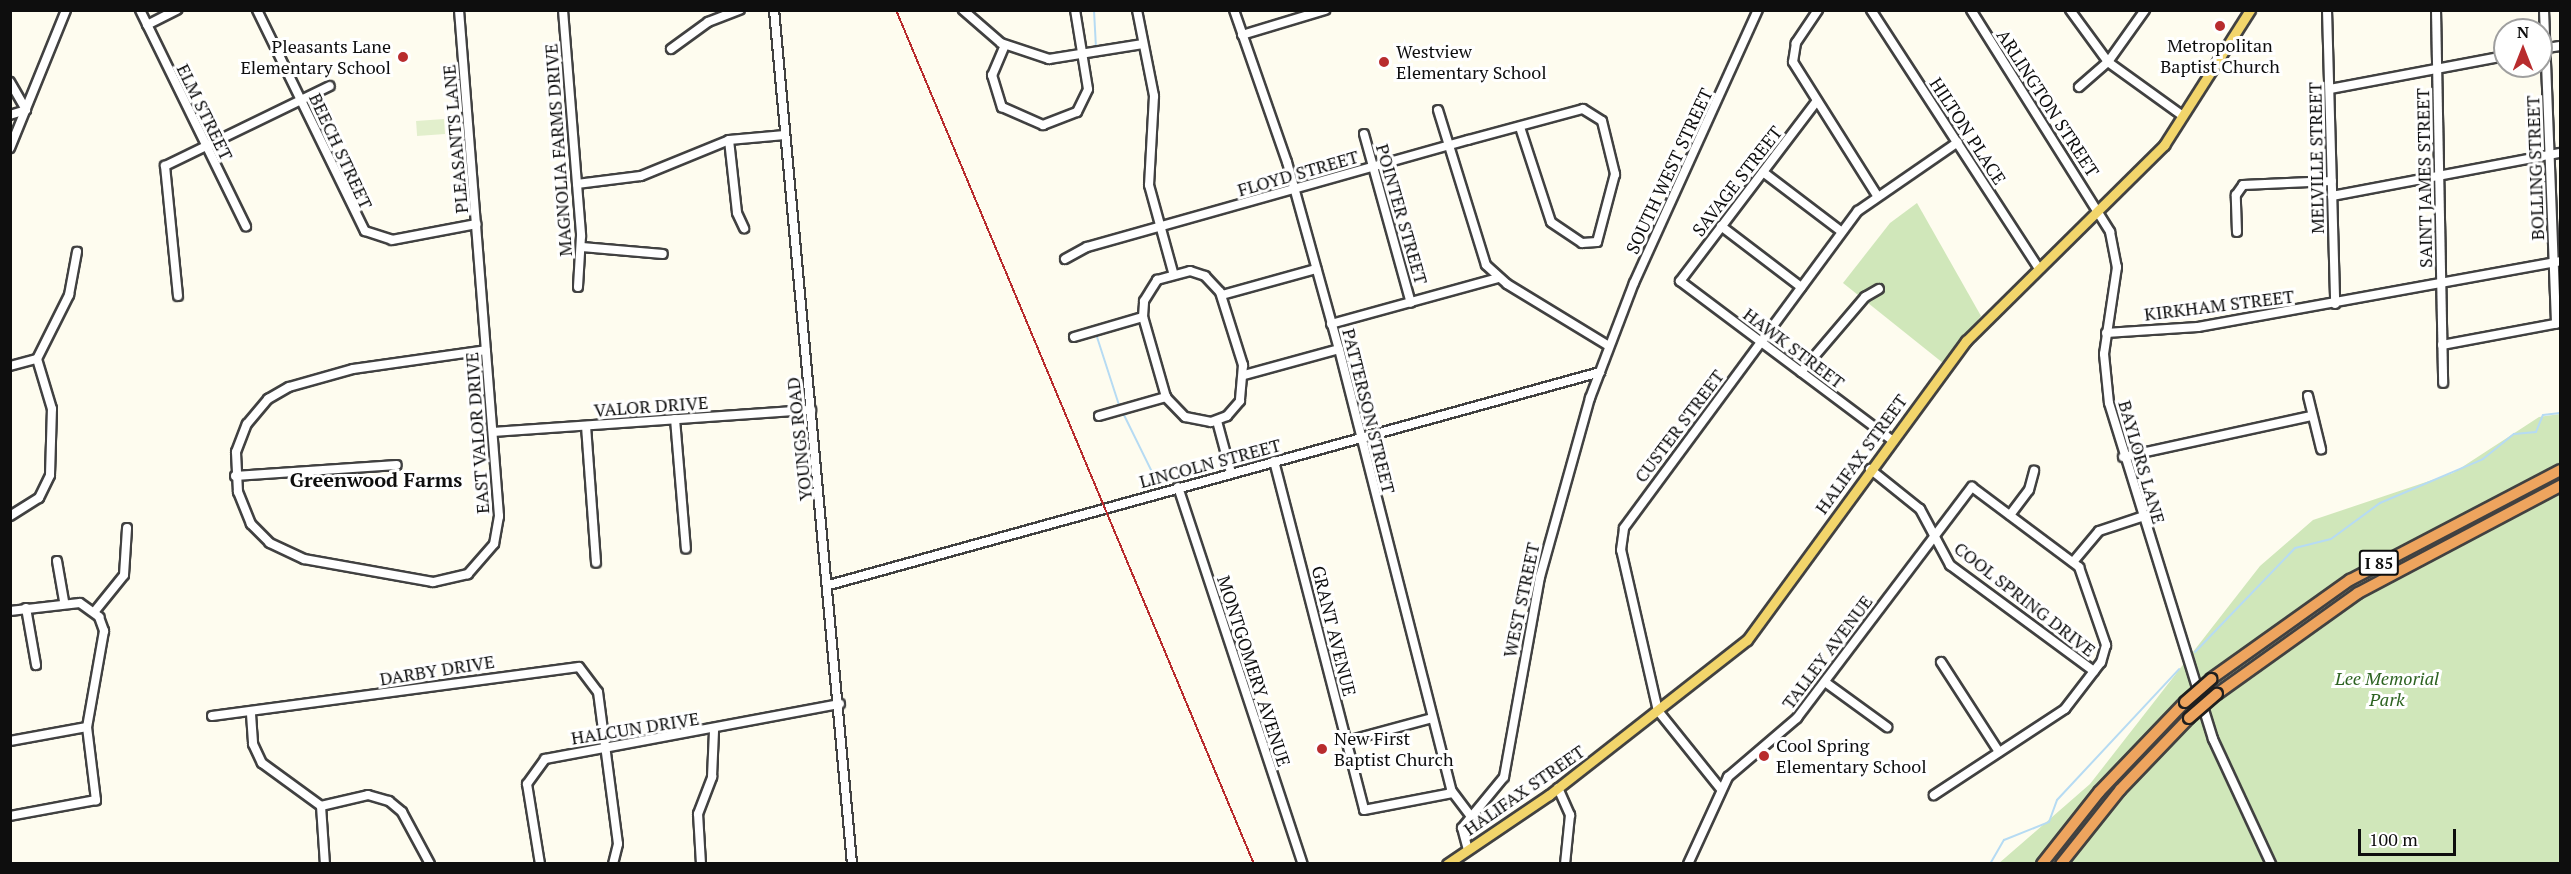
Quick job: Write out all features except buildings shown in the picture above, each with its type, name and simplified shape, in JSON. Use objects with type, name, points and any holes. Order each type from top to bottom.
[{"type":"highway","name":"I 85","points":[[2042,864],[2105,785],[2184,702],[2211,679],[2350,580],[2560,470]]},
{"type":"highway","name":"I 85","points":[[2061,864],[2120,790],[2189,718],[2217,694],[2358,593],[2560,486]]},
{"type":"main road","name":"HALIFAX STREET","points":[[1447,864],[1538,803],[1747,640],[1870,469],[1966,341],[2152,160],[2183,116],[2250,10]]},
{"type":"street","points":[[10,148],[66,10]]},
{"type":"street","name":"ELM STREET","points":[[140,10],[246,226]]},
{"type":"street","points":[[147,25],[177,10]]},
{"type":"street","name":"BEECH STREET","points":[[257,10],[352,211],[372,237],[392,240],[477,224]]},
{"type":"street","name":"PLEASANTS LANE","points":[[459,10],[480,265]]},
{"type":"street","name":"MAGNOLIA FARMS DRIVE","points":[[563,10],[582,247],[578,287]]},
{"type":"street","points":[[671,49],[708,22],[740,10]]},
{"type":"street","name":"YOUNGS ROAD","points":[[774,10],[784,135],[840,704],[852,864]]},
{"type":"street","points":[[963,10],[1005,45],[1049,59],[1082,57],[1143,44]]},
{"type":"street","points":[[1005,45],[992,75],[998,100],[1010,114],[1038,125],[1083,108],[1088,89],[1075,10]]},
{"type":"street","points":[[1137,10],[1155,110],[1148,176],[1173,272]]},
{"type":"street","name":"PATTERSON STREET","points":[[1234,10],[1294,189],[1339,349],[1452,793],[1471,817]]},
{"type":"street","points":[[1242,35],[1326,10]]},
{"type":"street","name":"SOUTH WEST STREET","points":[[1609,346],[1758,10]]},
{"type":"street","points":[[1818,10],[1793,57],[1816,102],[1876,195]]},
{"type":"street","name":"HILTON PLACE","points":[[1871,10],[2039,269]]},
{"type":"street","name":"ARLINGTON STREET","points":[[1971,10],[2099,212]]},
{"type":"street","points":[[2070,10],[2108,62],[2183,116]]},
{"type":"street","points":[[2079,87],[2108,62],[2145,10]]},
{"type":"street","name":"MELVILLE STREET","points":[[2327,10],[2336,304]]},
{"type":"street","name":"SAINT JAMES STREET","points":[[2436,10],[2443,383]]},
{"type":"street","points":[[2330,89],[2493,58]]},
{"type":"street","name":"BOLLING STREET","points":[[2545,78],[2557,262],[2558,324]]},
{"type":"street","points":[[10,82],[26,110]]},
{"type":"street","points":[[178,296],[166,206],[165,166],[330,86]]},
{"type":"street","name":"SAVAGE STREET","points":[[1681,279],[1816,102]]},
{"type":"street","name":"FLOYD STREET","points":[[1065,259],[1161,227],[1583,109],[1602,121],[1614,185],[1597,242],[1582,243],[1551,222],[1520,127]]},
{"type":"street","points":[[10,115],[26,110]]},
{"type":"street","points":[[1438,110],[1478,249],[1498,278],[1609,346]]},
{"type":"street","name":"POINTER STREET","points":[[1364,134],[1411,303]]},
{"type":"street","points":[[577,184],[641,176],[729,140],[784,135]]},
{"type":"street","points":[[729,140],[737,213],[744,228]]},
{"type":"street","name":"CUSTER STREET","points":[[1720,788],[1658,711],[1621,536],[1760,341],[1842,232],[1876,195],[1958,142]]},
{"type":"street","points":[[2332,196],[2560,153]]},
{"type":"street","points":[[1763,172],[1842,232]]},
{"type":"street","points":[[2237,232],[2236,195],[2243,185],[2332,181]]},
{"type":"street","name":"BAYLORS LANE","points":[[2099,212],[2114,243],[2117,267],[2106,333],[2106,384],[2123,457],[2221,758],[2271,864]]},
{"type":"street","points":[[1721,226],[1801,288]]},
{"type":"street","points":[[582,247],[663,254]]},
{"type":"street","points":[[10,516],[39,498],[50,475],[52,409],[37,359],[69,295],[77,252]]},
{"type":"street","name":"KIRKHAM STREET","points":[[2106,333],[2198,327],[2336,304],[2557,262]]},
{"type":"street","name":"EAST VALOR DRIVE","points":[[235,476],[251,524],[291,555],[403,578],[455,579],[483,561],[496,537],[493,432],[480,265]]},
{"type":"street","points":[[1222,295],[1316,269]]},
{"type":"street","points":[[1173,272],[1204,276],[1222,295],[1244,375],[1240,401],[1217,421],[1191,420],[1166,397],[1143,317],[1152,286],[1173,272]]},
{"type":"street","points":[[1331,324],[1498,278]]},
{"type":"street","name":"HAWK STREET","points":[[1681,279],[1892,440]]},
{"type":"street","points":[[1801,372],[1865,297],[1879,289]]},
{"type":"street","points":[[1074,337],[1143,317]]},
{"type":"street","points":[[2442,345],[2558,324]]},
{"type":"street","name":"WEST STREET","points":[[1468,850],[1461,833],[1471,817],[1504,777],[1545,555],[1609,346]]},
{"type":"street","points":[[1244,375],[1339,349]]},
{"type":"street","points":[[397,465],[235,476],[238,444],[247,424],[268,399],[289,387],[382,363],[486,350]]},
{"type":"street","points":[[10,366],[37,359]]},
{"type":"street","name":"LINCOLN STREET","points":[[829,585],[1600,372]]},
{"type":"street","points":[[2308,396],[2311,416],[2321,449]]},
{"type":"street","points":[[1099,416],[1166,397]]},
{"type":"street","name":"VALOR DRIVE","points":[[493,432],[811,410]]},
{"type":"street","points":[[2123,457],[2311,416]]},
{"type":"street","points":[[675,419],[686,549]]},
{"type":"street","points":[[1217,421],[1231,473]]},
{"type":"street","points":[[586,426],[596,563]]},
{"type":"street","name":"GRANT AVENUE","points":[[1274,461],[1364,810],[1452,793]]},
{"type":"street","name":"COOL SPRING DRIVE","points":[[1870,469],[1920,509],[1932,536],[1950,565],[2094,671]]},
{"type":"street","points":[[1934,795],[2065,709],[2106,652],[2105,637],[2085,577],[2073,562],[2010,515],[2029,490],[2034,471]]},
{"type":"street","name":"MONTGOMERY AVENUE","points":[[1178,487],[1303,864]]},
{"type":"street","name":"TALLEY AVENUE","points":[[1688,864],[1720,788],[1736,768],[1797,718],[1932,536],[1974,488],[2010,515]]},
{"type":"street","points":[[2073,562],[2099,531],[2141,517]]},
{"type":"street","points":[[95,611],[124,575],[127,528]]},
{"type":"street","points":[[57,561],[64,602]]},
{"type":"street","points":[[10,611],[64,602],[95,611]]},
{"type":"street","points":[[26,609],[36,665]]},
{"type":"street","points":[[10,816],[94,802],[87,727],[104,638],[95,611]]},
{"type":"street","points":[[1941,662],[1999,752]]},
{"type":"street","name":"DARBY DRIVE","points":[[212,716],[251,714],[573,666],[596,685],[607,748],[618,844],[614,864]]},
{"type":"street","points":[[1825,682],[1887,727]]},
{"type":"street","name":"HALCUN DRIVE","points":[[540,864],[527,790],[531,772],[545,759],[714,731],[840,704]]},
{"type":"street","points":[[251,714],[254,750],[262,763],[321,806],[368,795],[389,801],[402,812],[430,864]]},
{"type":"street","points":[[1347,741],[1432,718]]},
{"type":"street","points":[[10,741],[87,727]]},
{"type":"street","points":[[701,864],[698,814],[712,777],[714,731]]},
{"type":"street","points":[[1558,788],[1570,815],[1565,864]]},
{"type":"street","points":[[321,806],[325,864]]},
{"type":"green space","points":[[444,119],[445,134],[417,136],[416,121]]},
{"type":"green space","points":[[1917,203],[1981,316],[1943,363],[1843,283],[1890,223]]},
{"type":"green space","name":"Lee Memorial Park","points":[[2560,414],[2560,863],[1998,864],[2090,784],[2260,566],[2313,520],[2453,473],[2539,417]]},
{"type":"waterway","points":[[1094,10],[1096,48]]},
{"type":"waterway","points":[[1097,337],[1119,405]]},
{"type":"waterway","points":[[2195,652],[2295,548],[2331,539],[2380,503],[2483,459],[2514,434],[2536,432],[2543,415],[2560,413]]},
{"type":"waterway","points":[[1124,415],[1158,484]]},
{"type":"waterway","points":[[1990,864],[2004,840],[2049,822],[2057,800],[2179,669]]},
{"type":"railway","points":[[896,10],[1254,864]]},
{"type":"place","name":"Metropolitan Baptist Church","points":[[2220,26]]},
{"type":"place","name":"Pleasants Lane Elementary School","points":[[403,57]]},
{"type":"place","name":"Westview Elementary School","points":[[1384,62]]},
{"type":"place","name":"New First Baptist Church","points":[[1322,749]]},
{"type":"place","name":"Cool Spring Elementary School","points":[[1764,756]]},
{"type":"district","name":"Greenwood Farms","points":[[376,479]]}]
